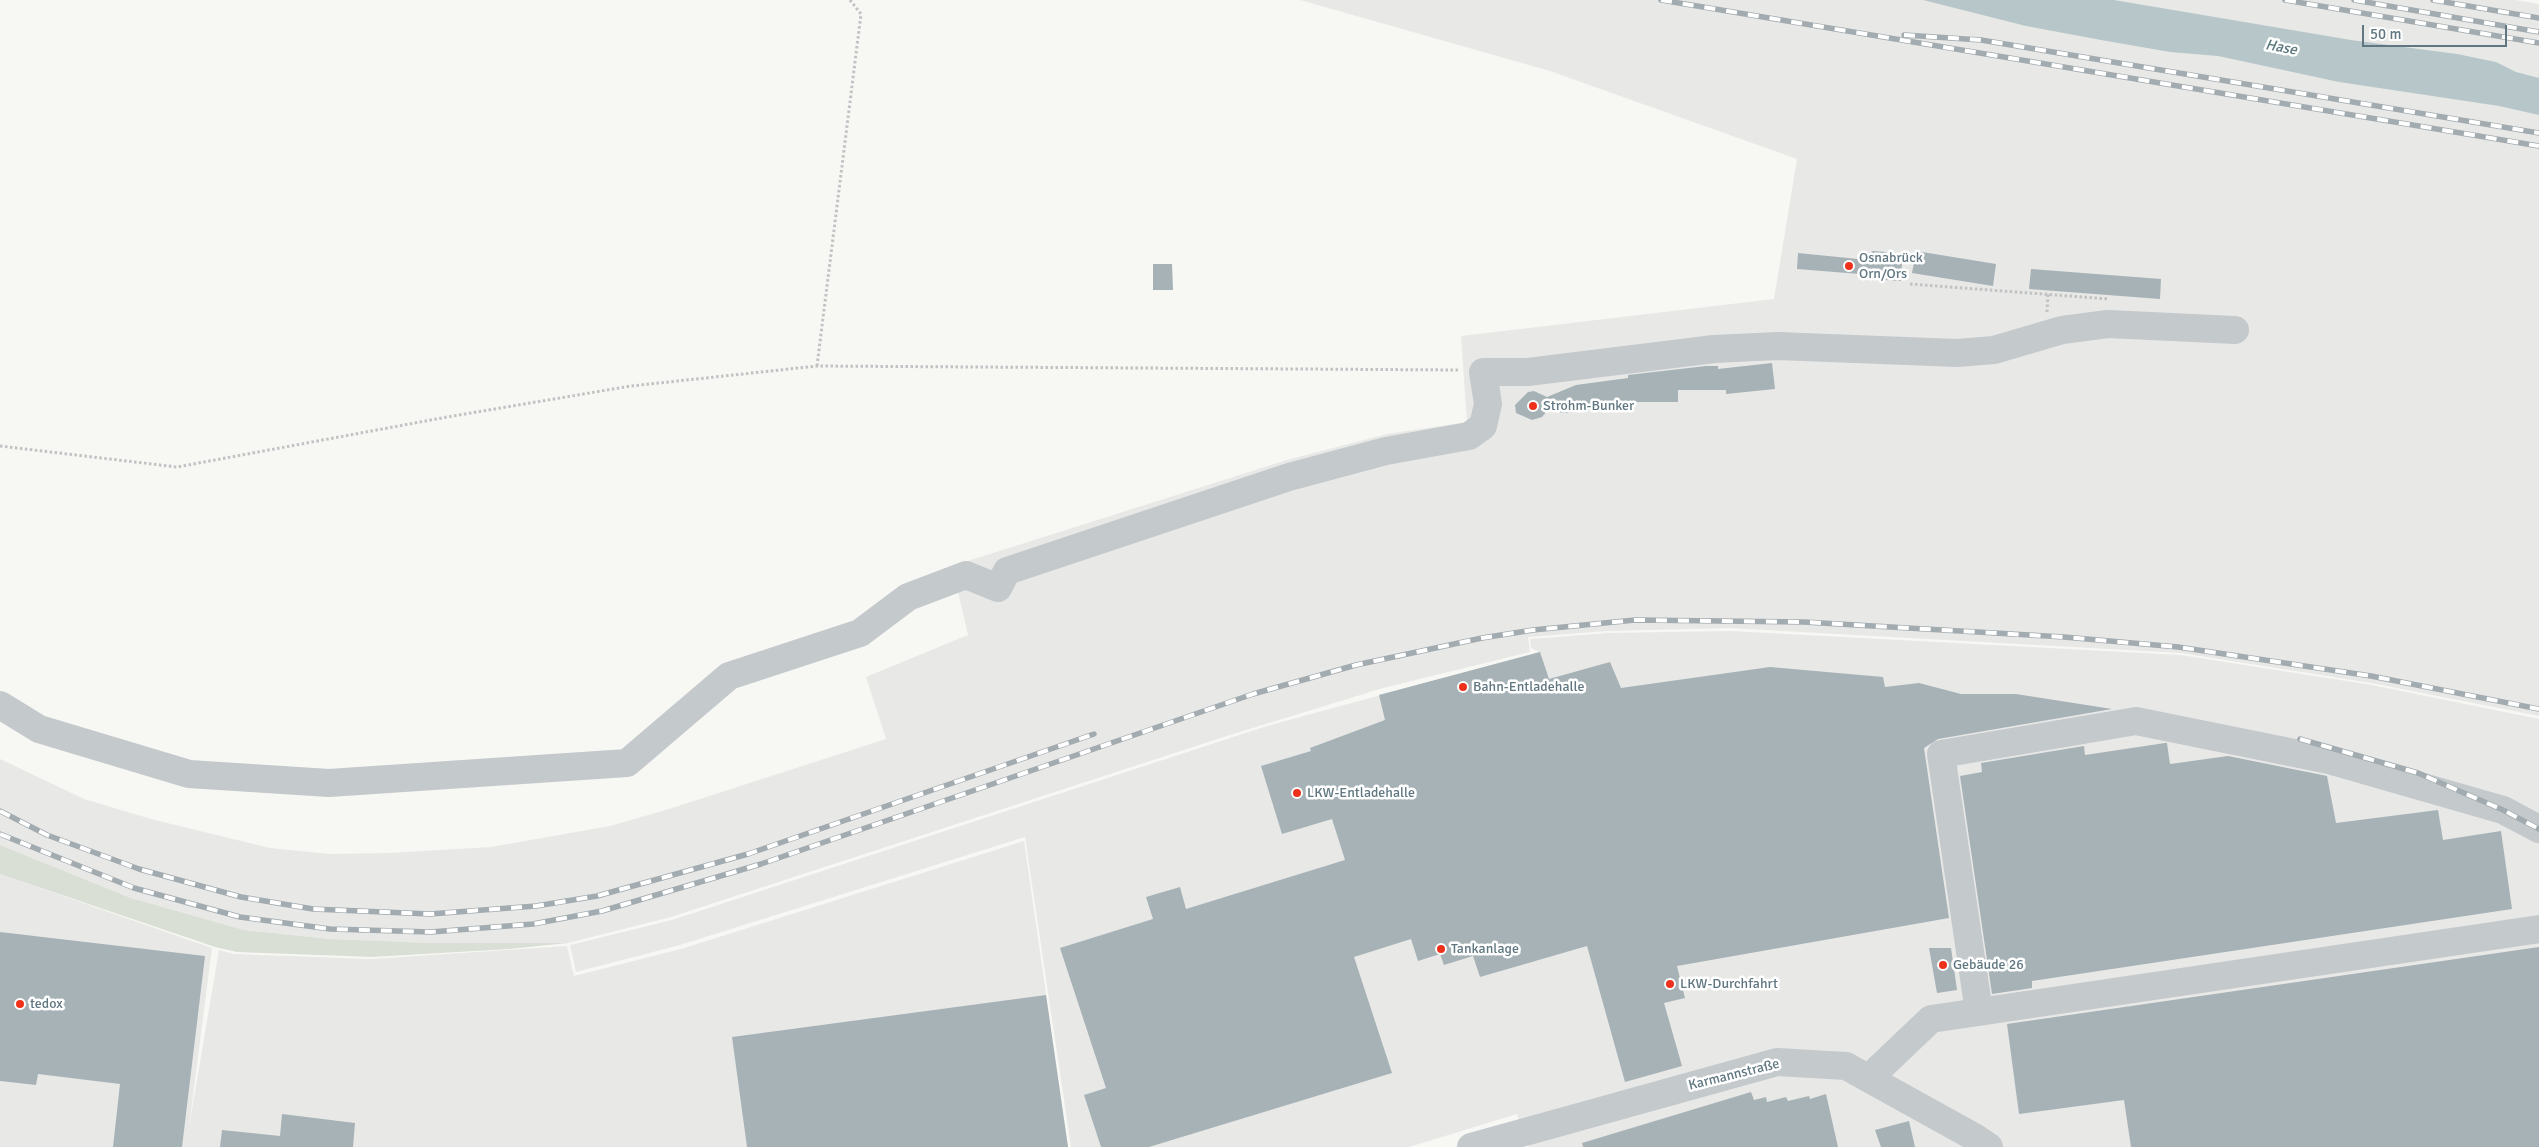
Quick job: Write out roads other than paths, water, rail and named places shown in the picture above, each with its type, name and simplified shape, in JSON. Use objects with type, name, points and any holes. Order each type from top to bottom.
[{"type":"street","points":[[0,705],[39,729],[190,774],[329,783],[627,763],[728,676],[860,633],[908,597],[966,575],[998,588],[1007,571],[1289,477],[1386,451],[1469,436],[1483,426],[1488,404],[1483,372],[1528,372],[1714,349],[1778,346],[1957,353],[1994,350],[2062,330],[2108,324],[2235,330]]},
{"type":"street","points":[[1979,1012],[1941,754],[2136,721],[2329,760],[2503,810],[2539,829]]},
{"type":"street","points":[[1869,1078],[1931,1019],[2539,929]]},
{"type":"street","name":"Karmannstraße","points":[[1471,1147],[1514,1138],[1777,1062],[1846,1066],[1989,1147]]},
{"type":"water","name":"Hase","points":[[1923,0],[2114,0],[2351,40],[2457,54],[2496,62],[2516,72],[2539,78],[2539,115],[2499,106],[2339,82],[2218,56],[2170,52],[2026,26]]},
{"type":"railway","points":[[1661,0],[2539,146]]},
{"type":"railway","points":[[2285,0],[2539,43]]},
{"type":"railway","points":[[2354,0],[2539,32]]},
{"type":"railway","points":[[2433,0],[2539,18]]},
{"type":"railway","points":[[1904,35],[1981,40],[2539,133]]},
{"type":"railway","points":[[0,834],[134,888],[240,917],[330,929],[431,932],[533,924],[602,911],[761,864],[1253,694],[1356,665],[1482,638],[1533,630],[1635,620],[1804,622],[2064,637],[2178,647],[2371,676],[2539,709]]},
{"type":"railway","points":[[0,811],[47,835],[139,869],[241,897],[313,909],[430,914],[536,906],[597,896],[748,854],[1094,734]]},
{"type":"railway","points":[[2300,739],[2418,773],[2503,810],[2539,829]]},
{"type":"place","name":"Osnabrück Orn/Ors","points":[[1849,266]]},
{"type":"place","name":"Strohm-Bunker","points":[[1533,406]]},
{"type":"place","name":"Bahn-Entladehalle","points":[[1463,687]]},
{"type":"place","name":"LKW-Entladehalle","points":[[1297,793]]},
{"type":"place","name":"Tankanlage","points":[[1441,949]]},
{"type":"place","name":"Gebäude 26","points":[[1943,965]]},
{"type":"place","name":"LKW-Durchfahrt","points":[[1670,984]]},
{"type":"place","name":"tedox","points":[[20,1004]]}]
